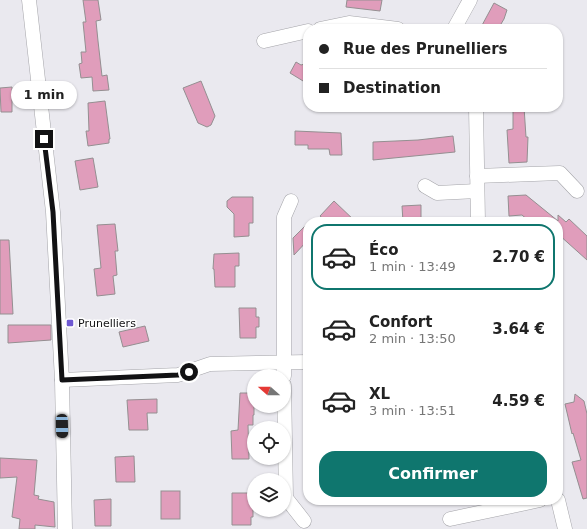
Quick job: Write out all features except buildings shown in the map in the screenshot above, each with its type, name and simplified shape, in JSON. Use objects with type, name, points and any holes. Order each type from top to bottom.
[{"type":"street","points":[[29,0],[53,212],[62,380],[65,529]]},
{"type":"street","points":[[457,24],[470,0]]},
{"type":"street","points":[[344,24],[357,24]]},
{"type":"street","points":[[264,41],[303,33]]},
{"type":"street","points":[[476,112],[478,217]]},
{"type":"street","points":[[476,176],[560,172],[577,191]]},
{"type":"street","points":[[425,186],[437,193],[477,191]]},
{"type":"street","points":[[284,369],[284,217],[291,201]]},
{"type":"street","points":[[62,380],[178,375],[210,364],[284,369],[303,363]]},
{"type":"street","points":[[284,413],[286,498],[304,521]]},
{"type":"street","points":[[450,519],[516,505]]},
{"type":"street","points":[[559,505],[565,529]]},
{"type":"place","name":"Prunelliers","points":[[70,323]]},
{"type":"route","points":[[44,139],[53,212],[62,380],[178,375],[189,372]]}]
